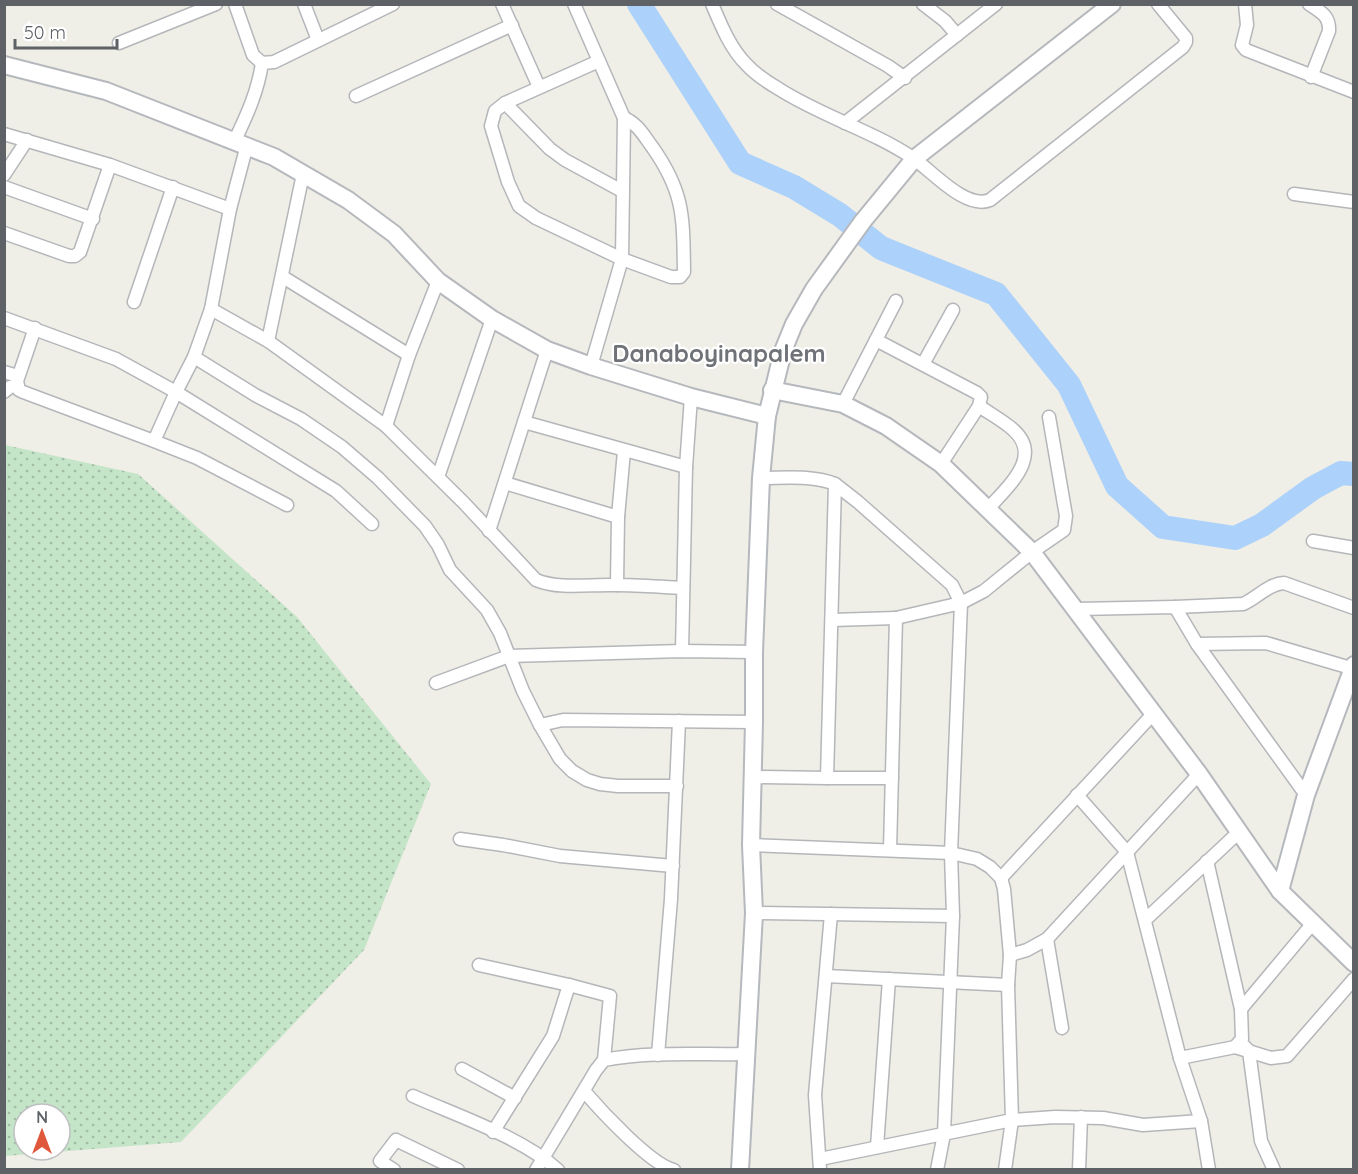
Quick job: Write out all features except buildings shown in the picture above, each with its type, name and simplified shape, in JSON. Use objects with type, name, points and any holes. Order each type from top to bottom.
[{"type":"street","points":[[119,43],[216,4]]},
{"type":"street","points":[[235,4],[253,55],[262,63],[274,62],[393,4]]},
{"type":"street","points":[[304,4],[318,40]]},
{"type":"street","points":[[502,4],[539,87]]},
{"type":"street","points":[[574,4],[624,118],[622,259],[591,366]]},
{"type":"street","points":[[712,4],[732,45],[746,64],[765,80],[791,97],[878,137],[914,159],[968,200],[984,203],[990,201],[1183,47],[1186,38],[1158,4]]},
{"type":"street","points":[[777,4],[888,66],[905,78]]},
{"type":"street","points":[[923,4],[945,21],[957,35]]},
{"type":"street","points":[[845,123],[996,4]]},
{"type":"street","points":[[740,1170],[754,913],[751,845],[754,651],[761,478],[767,416],[783,351],[794,324],[814,289],[863,221],[914,159],[1112,4]]},
{"type":"street","points":[[1245,4],[1247,25],[1243,48],[1353,92]]},
{"type":"street","points":[[1309,4],[1328,18],[1329,23],[1329,31],[1311,77]]},
{"type":"street","points":[[356,96],[512,25]]},
{"type":"street","points":[[599,61],[539,87],[495,111],[491,126],[508,182],[519,206],[537,219],[622,259],[671,277],[680,277],[684,272],[682,213],[672,179],[637,125],[624,118]]},
{"type":"street","points":[[154,441],[194,357],[211,309],[241,143],[259,82],[262,63]]},
{"type":"street","points":[[4,65],[106,91],[274,157],[348,200],[394,234],[438,281],[492,320],[547,350],[692,398],[767,416]]},
{"type":"street","points":[[506,103],[550,149],[565,160],[622,191]]},
{"type":"street","points":[[4,134],[110,165],[230,209]]},
{"type":"street","points":[[4,175],[27,140]]},
{"type":"street","points":[[4,233],[69,256],[75,256],[80,252],[93,219],[110,165]]},
{"type":"street","points":[[268,341],[303,174]]},
{"type":"street","points":[[4,187],[93,219]]},
{"type":"street","points":[[134,302],[173,187]]},
{"type":"street","points":[[1294,194],[1353,202]]},
{"type":"street","points":[[283,277],[409,355]]},
{"type":"street","points":[[386,426],[409,355],[438,281]]},
{"type":"street","points":[[843,404],[896,301]]},
{"type":"street","points":[[211,309],[268,341],[386,426],[530,574],[545,583],[683,588]]},
{"type":"street","points":[[923,364],[953,310]]},
{"type":"street","points":[[4,318],[116,359],[176,392],[336,491],[372,524]]},
{"type":"street","points":[[438,477],[492,320]]},
{"type":"street","points":[[4,392],[18,381],[34,328]]},
{"type":"street","points":[[876,340],[981,397],[979,406],[941,464]]},
{"type":"street","points":[[489,531],[547,350]]},
{"type":"street","points":[[194,357],[323,434],[378,478],[425,526],[438,545],[450,570],[487,610],[501,633],[523,691],[540,725],[560,759],[572,771],[587,780],[600,784],[677,786]]},
{"type":"street","points":[[4,372],[18,381],[23,392],[197,458],[287,505]]},
{"type":"street","points":[[772,390],[843,404],[886,426],[941,464],[1032,552],[1077,609],[1240,831],[1280,891],[1353,963]]},
{"type":"street","points":[[681,651],[686,467],[692,398]]},
{"type":"street","points":[[979,406],[1012,428],[1024,444],[1025,454],[1020,472],[988,509]]},
{"type":"street","points":[[832,621],[896,618],[961,603],[984,591],[1032,552],[1060,534],[1066,524],[1066,516],[1049,417]]},
{"type":"street","points":[[524,422],[686,467]]},
{"type":"street","points":[[617,585],[618,517],[624,451]]},
{"type":"street","points":[[761,478],[805,478],[826,480],[835,484],[952,585],[961,603],[951,853],[953,916],[944,1134],[937,1170]]},
{"type":"street","points":[[505,483],[618,517]]},
{"type":"street","points":[[826,778],[835,484]]},
{"type":"street","points":[[1312,541],[1353,548]]},
{"type":"street","points":[[1077,609],[1243,604],[1273,585],[1284,583],[1353,608]]},
{"type":"street","points":[[1175,607],[1197,644],[1306,795]]},
{"type":"street","points":[[890,850],[896,618]]},
{"type":"street","points":[[1197,644],[1266,643],[1353,668],[1306,795],[1280,891]]},
{"type":"street","points":[[436,683],[509,656],[754,651]]},
{"type":"street","points":[[1001,878],[1153,714]]},
{"type":"street","points":[[540,725],[563,720],[754,722]]},
{"type":"street","points":[[658,1055],[673,866],[679,721]]},
{"type":"street","points":[[1010,955],[1027,950],[1047,939],[1198,774]]},
{"type":"street","points":[[753,777],[892,778]]},
{"type":"street","points":[[1077,795],[1127,852],[1180,1058],[1201,1121],[1209,1170]]},
{"type":"street","points":[[1145,920],[1240,831]]},
{"type":"street","points":[[460,839],[568,857],[673,866]]},
{"type":"street","points":[[751,845],[951,853],[977,859],[1001,878],[1004,888],[1010,955],[1008,985],[1012,1120],[1005,1170]]},
{"type":"street","points":[[1207,861],[1240,1010],[1242,1047],[1261,1141],[1274,1170]]},
{"type":"street","points":[[754,913],[953,916]]},
{"type":"street","points":[[831,914],[815,1095],[820,1164],[877,1147],[1012,1120],[1081,1117],[1103,1118],[1143,1125],[1201,1121]]},
{"type":"street","points":[[1240,1010],[1312,923]]},
{"type":"street","points":[[1047,939],[1062,1028]]},
{"type":"street","points":[[479,965],[569,984],[610,996],[603,1060],[536,1170]]},
{"type":"street","points":[[826,976],[1008,985]]},
{"type":"street","points":[[877,1147],[890,979]]},
{"type":"street","points":[[1180,1058],[1242,1047],[1271,1058],[1287,1056],[1353,979]]},
{"type":"street","points":[[493,1132],[553,1036],[569,984]]},
{"type":"street","points":[[603,1060],[658,1055],[746,1054]]},
{"type":"street","points":[[462,1070],[515,1098]]},
{"type":"street","points":[[584,1091],[607,1118],[658,1162],[674,1170]]},
{"type":"street","points":[[413,1096],[544,1158],[558,1170]]},
{"type":"street","points":[[1079,1170],[1081,1117]]},
{"type":"street","points":[[394,1170],[380,1161],[396,1140],[458,1170]]},
{"type":"green space","points":[[5,445],[138,474],[297,617],[431,784],[364,950],[181,1142],[72,1151],[72,1102],[12,1102],[12,1155],[5,1156]]},
{"type":"waterway","points":[[639,4],[740,163],[794,187],[840,215],[881,248],[996,294],[1069,385],[1117,486],[1163,527],[1235,538],[1262,525],[1313,488],[1341,473],[1354,474]]},
{"type":"district","name":"Danaboyinapalem","points":[[719,353]]}]
